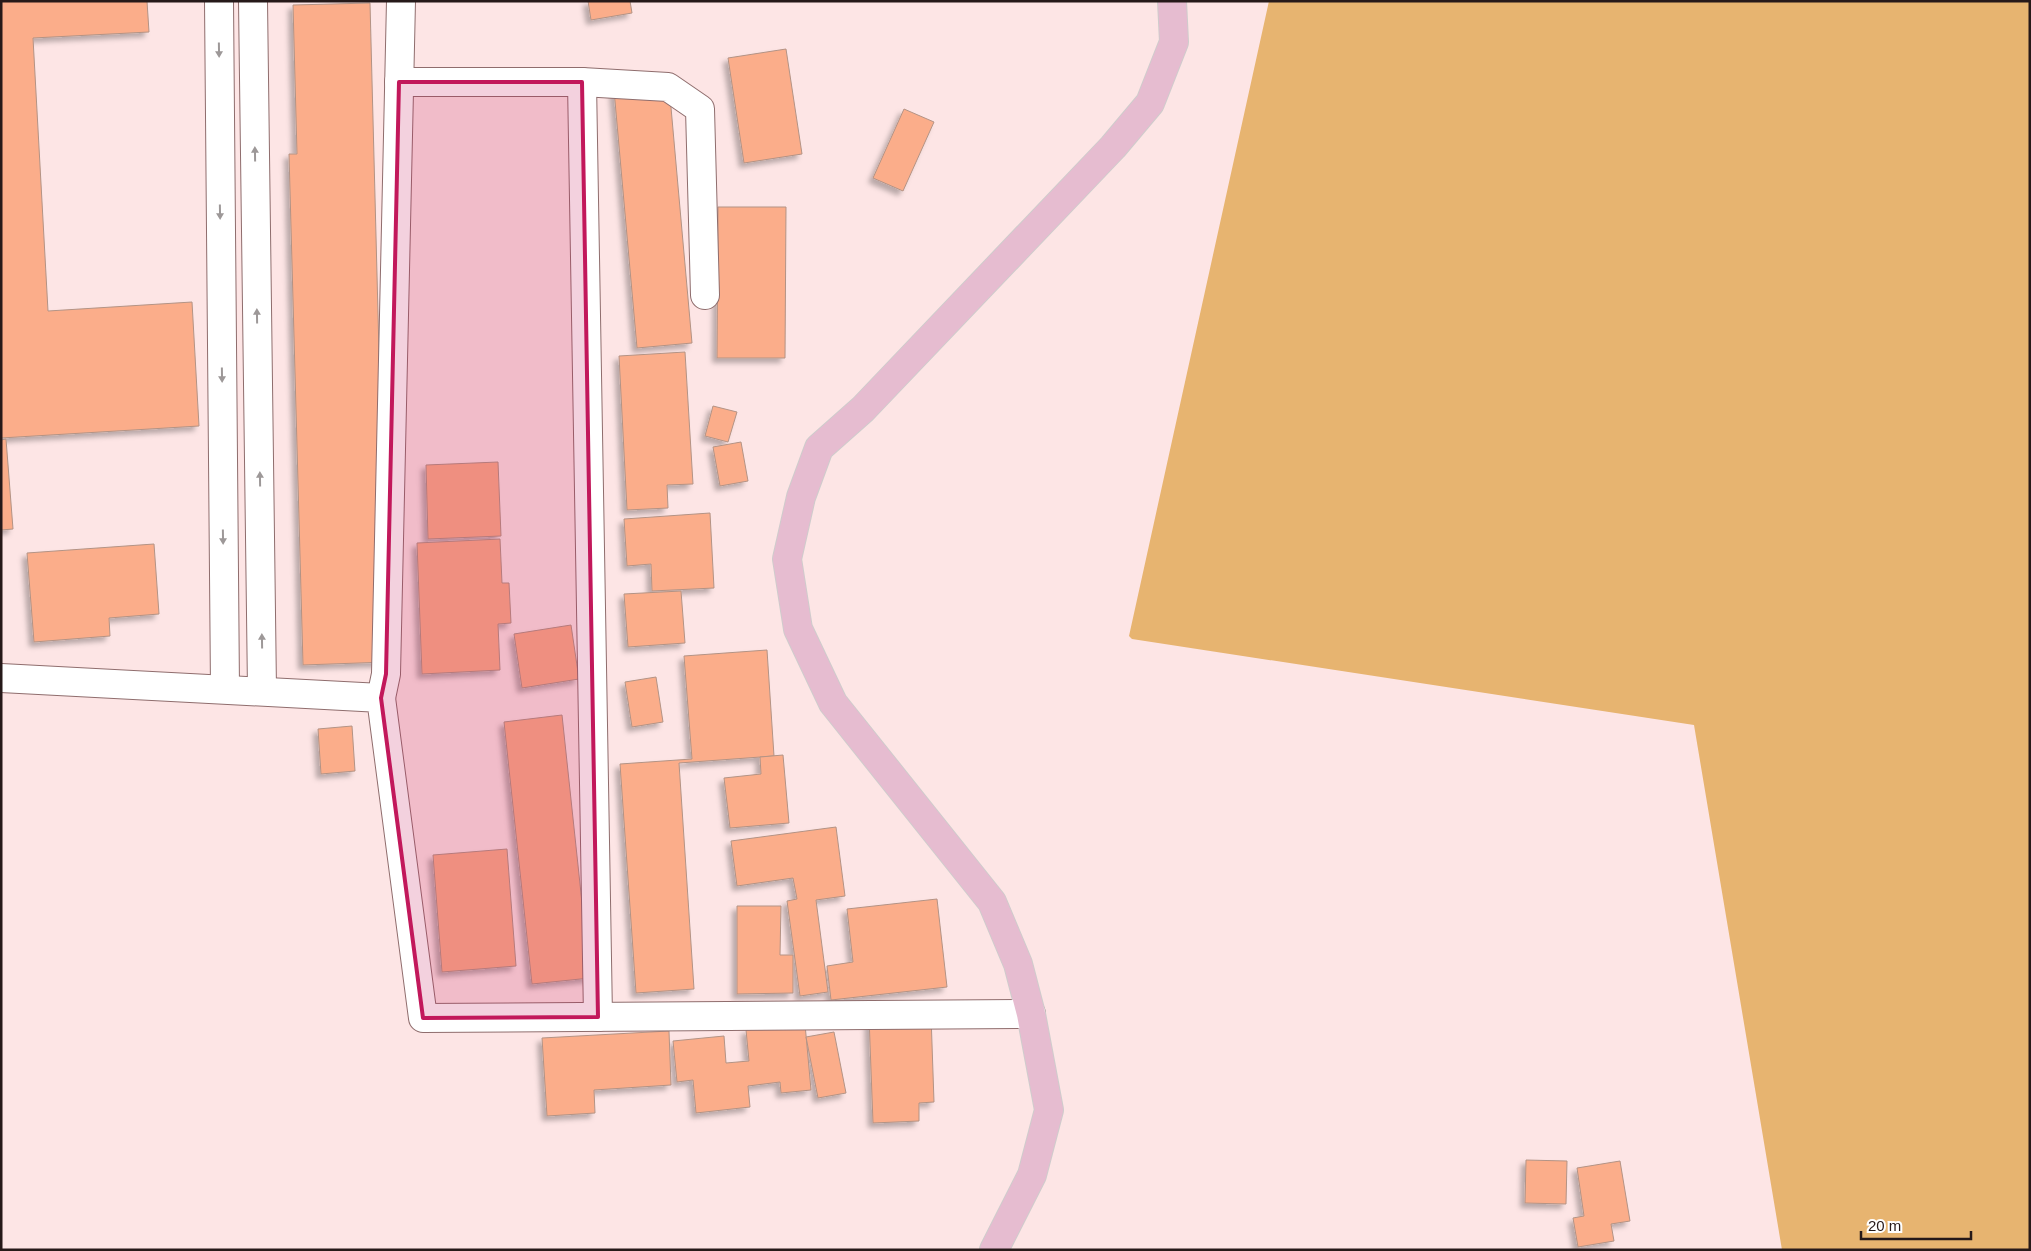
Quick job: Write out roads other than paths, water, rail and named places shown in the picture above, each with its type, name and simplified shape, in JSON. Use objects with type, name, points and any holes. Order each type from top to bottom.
[{"type":"main road","points":[[994,1250],[1032,1175],[1049,1110],[1031,1014],[1018,964],[992,902],[833,703],[798,629],[786,559],[801,497],[818,448],[869,402],[1113,148],[1150,103],[1174,42],[1172,1]]},
{"type":"street","points":[[219,1],[225,688]]},
{"type":"street","points":[[253,1],[262,690]]},
{"type":"street","points":[[401,1],[386,674],[381,698],[423,1018],[1031,1014]]},
{"type":"street","points":[[399,82],[582,82],[668,87],[700,109],[705,295]]},
{"type":"street","points":[[582,82],[595,982],[598,1017]]},
{"type":"street","points":[[1,678],[225,688],[381,698]]}]
